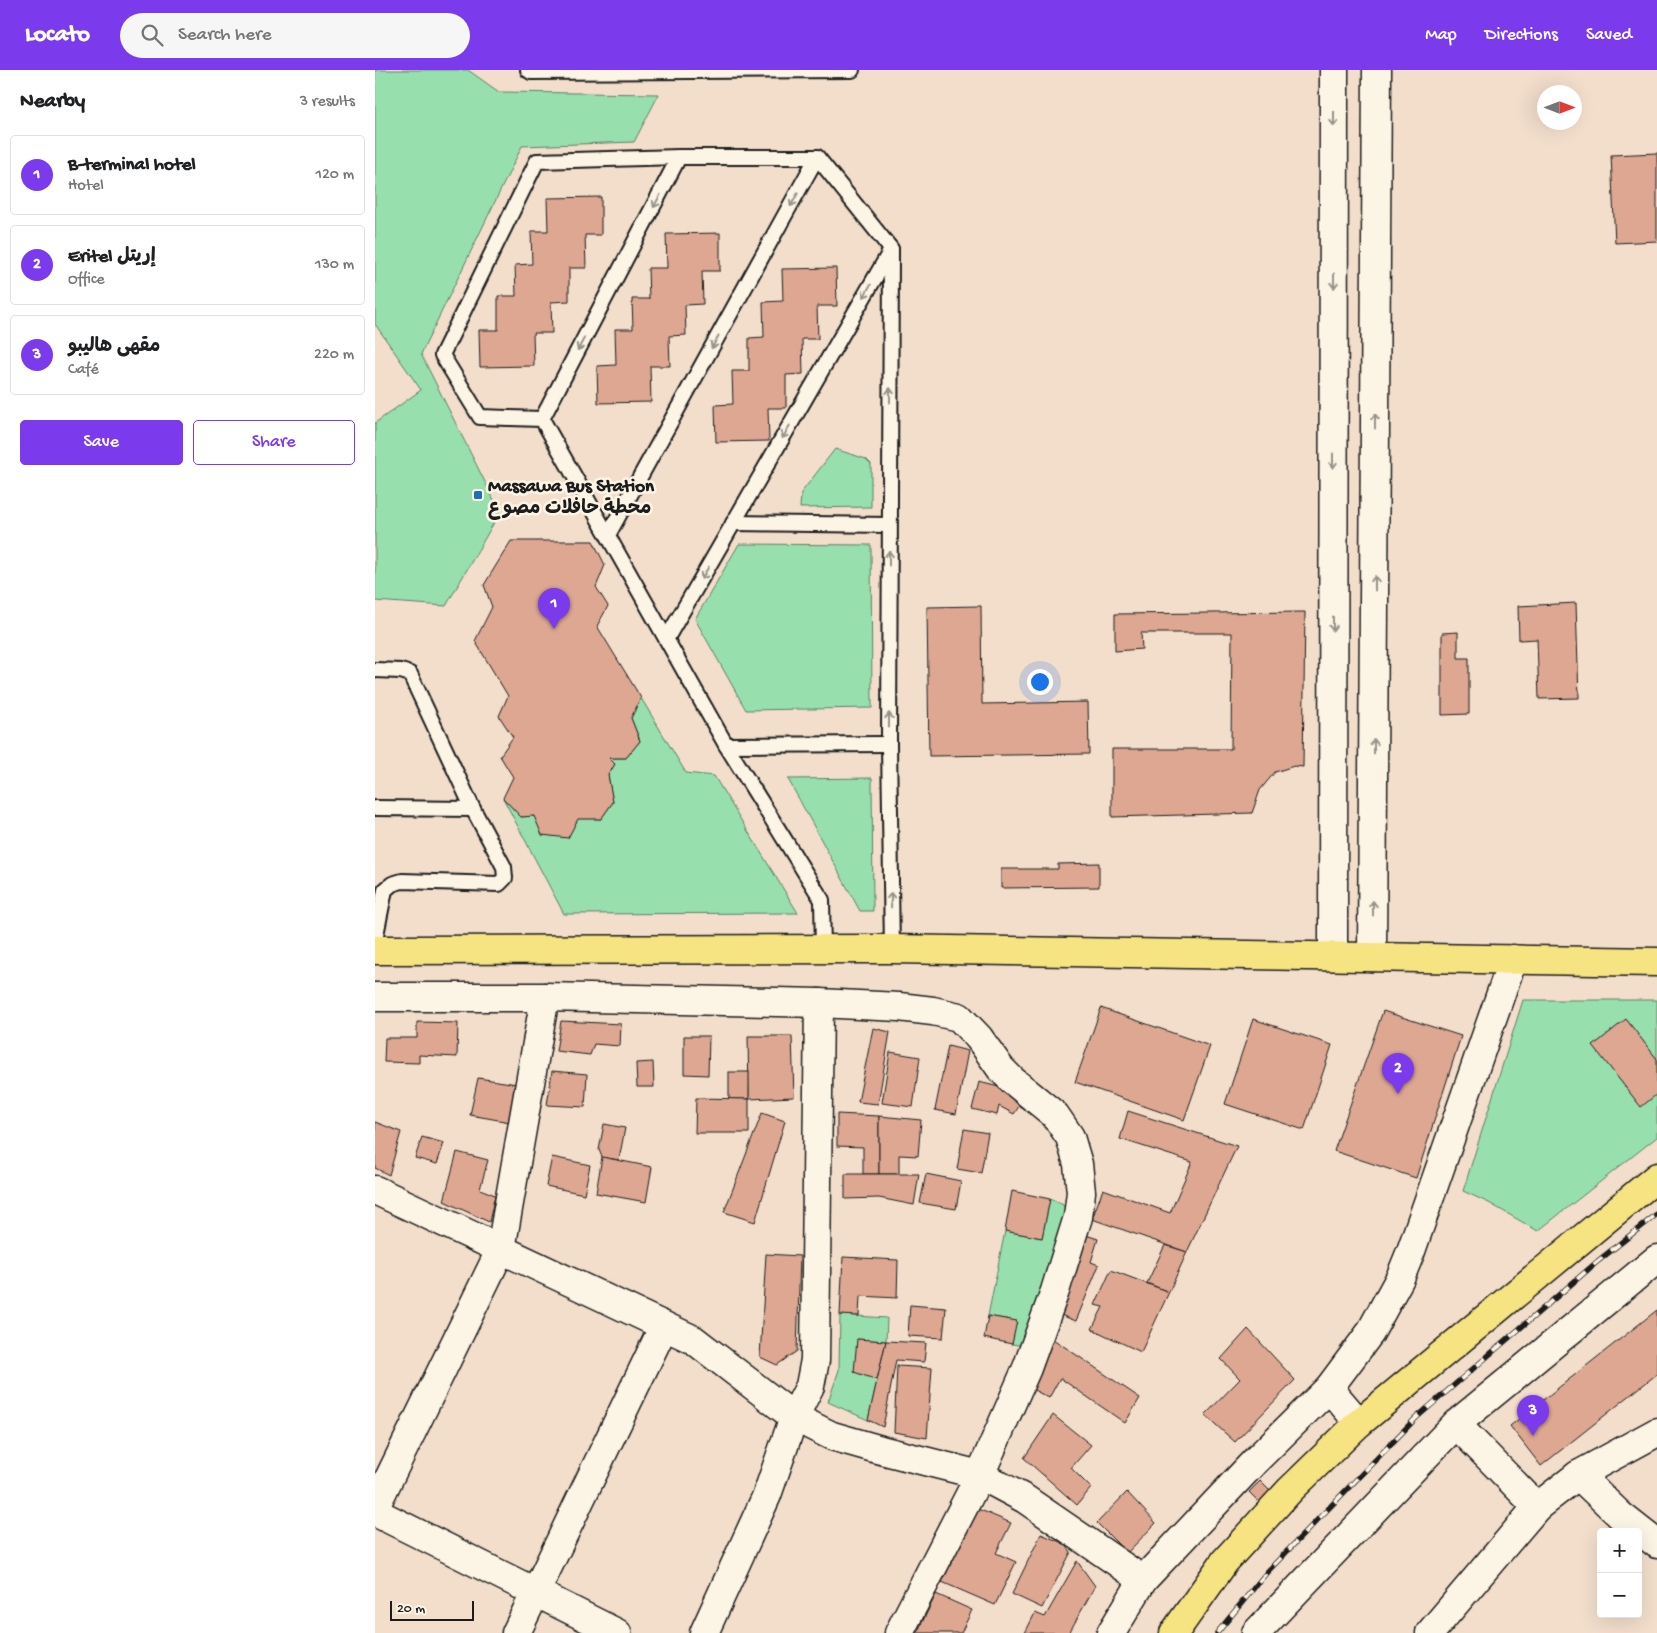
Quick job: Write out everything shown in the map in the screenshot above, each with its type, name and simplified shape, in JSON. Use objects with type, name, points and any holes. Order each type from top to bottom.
[{"type":"highway","points":[[375,950],[892,949],[1657,962]]},
{"type":"highway","points":[[1174,1633],[1225,1562],[1290,1490],[1359,1422],[1657,1177]]},
{"type":"street","points":[[1333,956],[1334,70]]},
{"type":"street","points":[[1373,957],[1377,70]]},
{"type":"street","points":[[1111,1633],[1143,1580],[1256,1460],[1329,1388],[1370,1333],[1400,1278],[1411,1251],[1513,960]]},
{"type":"street","points":[[375,997],[545,997],[819,1003],[925,1010],[959,1018],[979,1038],[1011,1080],[1055,1115],[1070,1138],[1078,1164],[1081,1192],[1078,1217],[1055,1291],[1027,1368],[980,1475],[899,1633]]},
{"type":"street","points":[[375,1507],[501,1250],[545,997]]},
{"type":"street","points":[[704,1633],[767,1495],[793,1417],[810,1386],[815,1360],[819,1003]]},
{"type":"street","points":[[375,1190],[694,1340],[793,1417],[832,1436],[980,1475],[1025,1499],[1143,1580]]},
{"type":"street","points":[[1256,1633],[1455,1424],[1657,1260]]},
{"type":"street","points":[[516,1633],[664,1326]]},
{"type":"street","points":[[1329,1388],[1359,1422]]},
{"type":"street","points":[[1455,1424],[1537,1507]]},
{"type":"street","points":[[1430,1633],[1537,1507],[1577,1475],[1655,1436]]},
{"type":"street","points":[[1577,1475],[1620,1515],[1657,1544]]},
{"type":"street","points":[[375,1512],[617,1633]]},
{"type":"lane","points":[[528,70],[531,72],[852,70]]},
{"type":"lane","points":[[542,419],[480,417],[442,355],[537,161],[679,157],[817,157]]},
{"type":"lane","points":[[542,419],[679,157]]},
{"type":"lane","points":[[817,157],[891,249],[889,744],[892,949]]},
{"type":"lane","points":[[608,536],[817,157]]},
{"type":"lane","points":[[667,638],[891,249]]},
{"type":"lane","points":[[542,419],[726,744],[822,900],[823,949]]},
{"type":"lane","points":[[733,523],[889,525]]},
{"type":"lane","points":[[375,670],[401,671],[410,674],[473,809],[505,867],[505,878],[499,884],[401,881],[392,884],[385,890],[375,940]]},
{"type":"lane","points":[[726,744],[889,744]]},
{"type":"lane","points":[[375,808],[473,809]]},
{"type":"green space","points":[[375,70],[468,70],[499,92],[659,94],[634,142],[522,146],[421,354],[500,512],[446,606],[375,601],[375,423],[421,390],[375,324]]},
{"type":"green space","points":[[835,449],[866,459],[871,464],[871,507],[800,508],[801,493]]},
{"type":"green space","points":[[739,544],[871,545],[872,708],[746,710],[695,619]]},
{"type":"green space","points":[[641,698],[686,773],[714,776],[798,913],[564,914],[503,798],[521,817],[601,819],[613,802],[608,775],[615,764],[609,758],[626,758],[640,741],[631,718]]},
{"type":"green space","points":[[872,778],[873,911],[860,911],[788,779]]},
{"type":"green space","points":[[1523,1000],[1657,1000],[1657,1137],[1538,1231],[1489,1203],[1463,1191]]},
{"type":"green space","points":[[1050,1199],[1062,1204],[1071,1216],[1030,1347],[1012,1344],[1016,1321],[988,1316],[1005,1231],[1042,1238]]},
{"type":"green space","points":[[840,1315],[887,1318],[886,1341],[857,1339],[877,1380],[868,1420],[828,1402],[839,1370]]},
{"type":"building","points":[[1657,153],[1657,241],[1615,243],[1611,155]]},
{"type":"building","points":[[601,197],[601,235],[585,235],[586,268],[569,268],[569,301],[551,302],[552,333],[533,333],[534,366],[480,367],[479,330],[498,330],[498,296],[516,296],[515,265],[532,264],[531,231],[548,231],[547,198]]},
{"type":"building","points":[[720,233],[720,271],[702,271],[703,304],[685,305],[686,335],[669,336],[670,366],[650,366],[651,402],[598,403],[597,366],[616,365],[615,329],[633,329],[632,299],[649,299],[648,268],[667,268],[666,234]]},
{"type":"building","points":[[836,268],[837,306],[817,306],[818,339],[802,339],[803,374],[786,375],[786,408],[768,408],[769,441],[716,442],[715,405],[733,404],[732,371],[749,371],[749,338],[764,337],[763,302],[783,301],[782,269]]},
{"type":"building","points":[[511,541],[593,541],[605,565],[596,587],[608,606],[597,626],[641,698],[631,718],[640,741],[626,758],[609,758],[615,764],[608,775],[613,802],[601,819],[578,819],[568,838],[542,835],[534,816],[521,817],[503,798],[513,777],[500,756],[513,737],[499,716],[508,696],[475,641],[492,607],[484,585]]},
{"type":"building","points":[[1576,603],[1579,698],[1539,699],[1537,639],[1519,640],[1518,606]]},
{"type":"building","points":[[981,606],[982,704],[1088,702],[1089,754],[929,756],[927,607]]},
{"type":"building","points":[[1305,612],[1303,767],[1294,766],[1275,772],[1260,790],[1252,813],[1112,817],[1112,749],[1231,749],[1232,633],[1141,633],[1142,649],[1115,651],[1115,614]]},
{"type":"building","points":[[1458,632],[1458,658],[1469,658],[1469,714],[1442,715],[1442,633]]},
{"type":"building","points":[[1099,863],[1099,887],[1001,888],[1001,869],[1058,869],[1058,864]]},
{"type":"building","points":[[1101,1008],[1210,1046],[1184,1120],[1075,1082]]},
{"type":"building","points":[[1383,1011],[1461,1036],[1416,1178],[1334,1151]]},
{"type":"building","points":[[1253,1019],[1332,1045],[1304,1130],[1225,1104]]},
{"type":"building","points":[[1626,1019],[1657,1059],[1657,1094],[1641,1107],[1593,1046]]},
{"type":"building","points":[[561,1021],[621,1024],[620,1046],[594,1044],[590,1055],[556,1051]]},
{"type":"building","points":[[417,1022],[458,1023],[457,1057],[419,1055],[419,1063],[384,1062],[385,1038],[417,1038]]},
{"type":"building","points":[[873,1028],[890,1032],[878,1104],[858,1102]]},
{"type":"building","points":[[684,1036],[709,1036],[708,1075],[684,1074]]},
{"type":"building","points":[[748,1036],[792,1036],[794,1097],[749,1099]]},
{"type":"building","points":[[948,1046],[968,1051],[956,1114],[935,1110]]},
{"type":"building","points":[[890,1052],[920,1057],[913,1107],[882,1103]]},
{"type":"building","points":[[653,1062],[654,1087],[637,1087],[636,1063]]},
{"type":"building","points":[[552,1071],[587,1074],[585,1107],[547,1105]]},
{"type":"building","points":[[729,1072],[749,1072],[749,1099],[729,1099]]},
{"type":"building","points":[[478,1078],[517,1084],[510,1122],[470,1115]]},
{"type":"building","points":[[979,1082],[1003,1088],[1023,1100],[1014,1114],[999,1106],[997,1115],[972,1109]]},
{"type":"building","points":[[696,1098],[749,1099],[749,1133],[695,1133]]},
{"type":"building","points":[[1128,1111],[1237,1146],[1187,1252],[1092,1219],[1103,1189],[1170,1213],[1192,1162],[1120,1139]]},
{"type":"building","points":[[762,1113],[785,1121],[755,1222],[724,1212]]},
{"type":"building","points":[[837,1114],[879,1116],[879,1174],[863,1174],[863,1147],[837,1146]]},
{"type":"building","points":[[879,1116],[921,1120],[918,1156],[899,1155],[899,1174],[879,1174]]},
{"type":"building","points":[[375,1122],[401,1132],[389,1175],[375,1168]]},
{"type":"building","points":[[604,1124],[625,1128],[619,1160],[602,1157],[599,1150]]},
{"type":"building","points":[[964,1129],[988,1133],[981,1173],[957,1169]]},
{"type":"building","points":[[422,1137],[444,1143],[437,1164],[415,1158]]},
{"type":"building","points":[[457,1152],[488,1160],[480,1189],[495,1195],[489,1222],[444,1201]]},
{"type":"building","points":[[552,1157],[590,1165],[584,1194],[546,1186]]},
{"type":"building","points":[[602,1157],[652,1167],[646,1202],[596,1193]]},
{"type":"building","points":[[845,1174],[919,1174],[914,1205],[879,1198],[845,1199]]},
{"type":"building","points":[[926,1174],[961,1181],[956,1209],[920,1203]]},
{"type":"building","points":[[1012,1191],[1050,1199],[1042,1238],[1005,1231]]},
{"type":"building","points":[[1086,1235],[1098,1239],[1091,1262],[1099,1265],[1076,1321],[1058,1314]]},
{"type":"building","points":[[1165,1245],[1187,1252],[1169,1292],[1147,1283]]},
{"type":"building","points":[[766,1254],[800,1256],[797,1351],[777,1365],[760,1357]]},
{"type":"building","points":[[843,1257],[898,1260],[897,1298],[860,1296],[859,1316],[840,1315]]},
{"type":"building","points":[[1111,1270],[1169,1292],[1141,1352],[1092,1329],[1103,1307],[1095,1305]]},
{"type":"building","points":[[910,1305],[946,1308],[943,1338],[908,1336]]},
{"type":"building","points":[[1657,1310],[1657,1374],[1541,1466],[1510,1426]]},
{"type":"building","points":[[988,1316],[1017,1321],[1012,1344],[984,1338]]},
{"type":"building","points":[[1248,1329],[1295,1380],[1235,1442],[1205,1415],[1240,1379],[1221,1359]]},
{"type":"building","points":[[1050,1337],[1140,1398],[1125,1423],[1060,1378],[1049,1398],[1032,1389]]},
{"type":"building","points":[[857,1339],[886,1341],[877,1380],[854,1372]]},
{"type":"building","points":[[886,1341],[926,1343],[924,1362],[896,1360],[883,1427],[868,1420]]},
{"type":"building","points":[[897,1366],[932,1368],[927,1438],[894,1432]]},
{"type":"building","points":[[1053,1415],[1091,1445],[1071,1468],[1091,1488],[1077,1505],[1024,1458]]},
{"type":"building","points":[[1260,1481],[1270,1491],[1259,1502],[1249,1492]]},
{"type":"building","points":[[1127,1492],[1156,1523],[1127,1553],[1097,1523]]},
{"type":"building","points":[[978,1509],[1011,1523],[996,1553],[1016,1562],[995,1605],[942,1582]]},
{"type":"building","points":[[1041,1534],[1065,1544],[1071,1552],[1042,1608],[1012,1594]]},
{"type":"building","points":[[1077,1561],[1095,1586],[1069,1633],[1025,1633],[1035,1613],[1045,1617]]},
{"type":"building","points":[[936,1594],[972,1610],[961,1633],[917,1633]]},
{"type":"railway","points":[[1217,1633],[1267,1572],[1416,1418],[1598,1261],[1657,1214]]},
{"type":"place","name":"Massawa Bus Station محطة حافلات مصوع","points":[[478,495]]},
{"type":"place","name":"B-terminal hotel","points":[[554,629]]},
{"type":"place","name":"Eritel إريتل","points":[[1398,1094]]},
{"type":"place","name":"مقهى هاليبو","points":[[1533,1436]]}]
